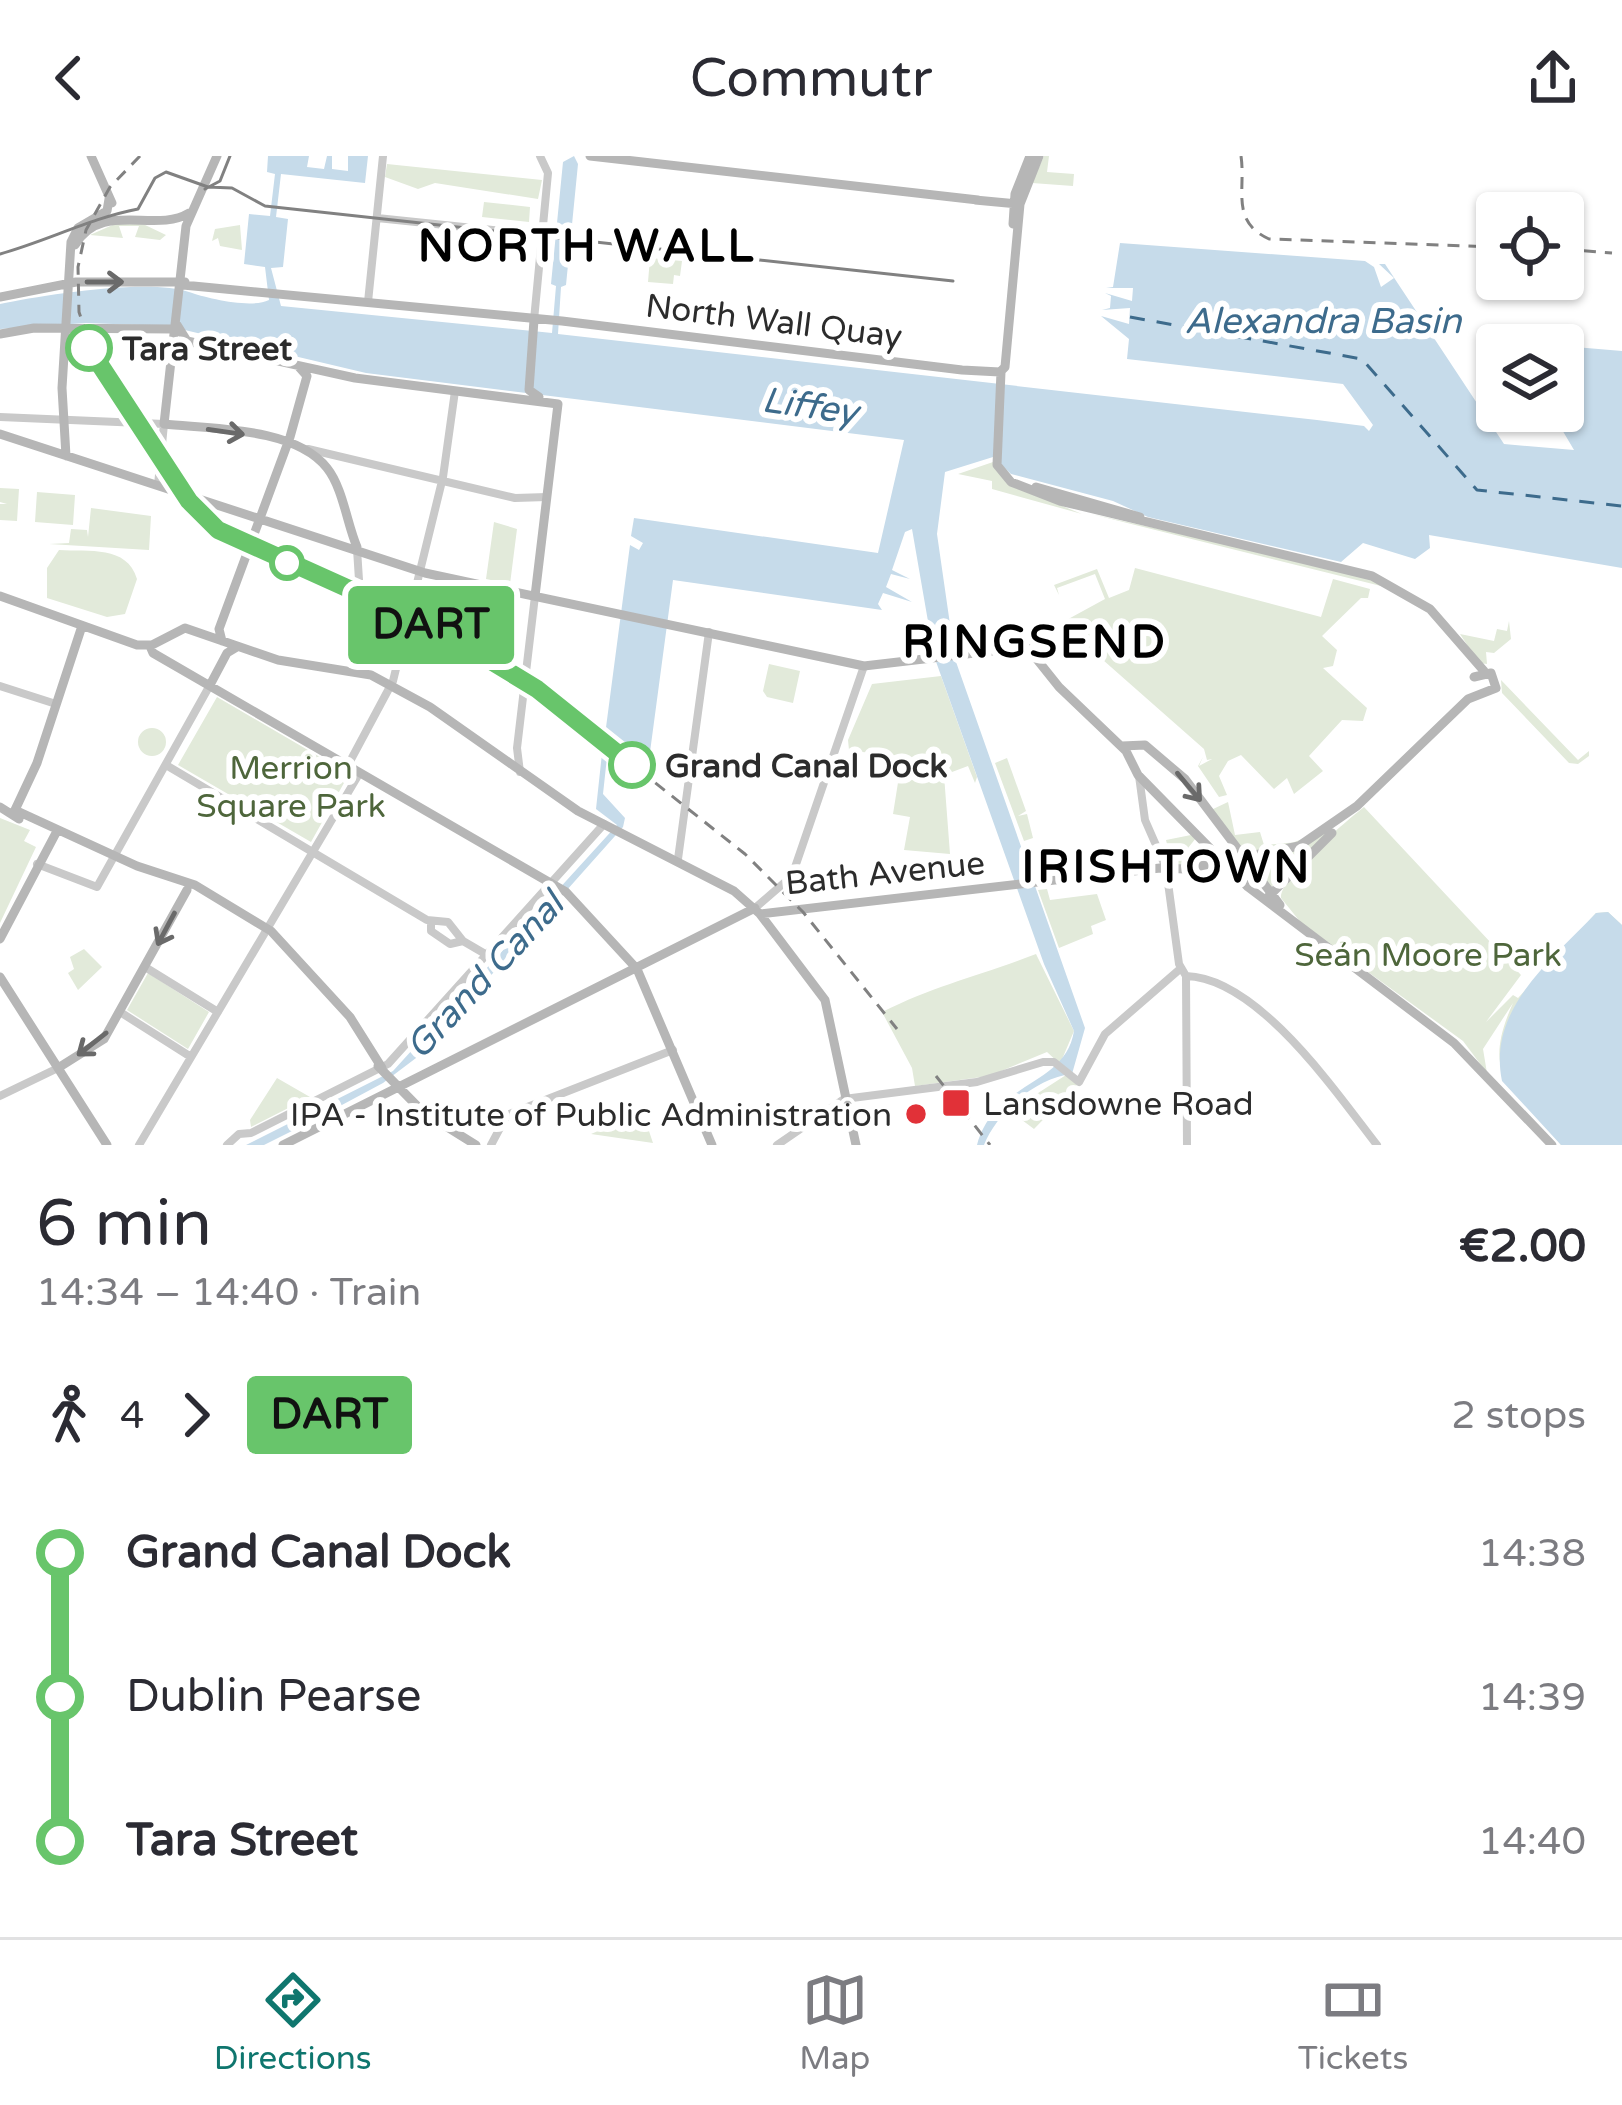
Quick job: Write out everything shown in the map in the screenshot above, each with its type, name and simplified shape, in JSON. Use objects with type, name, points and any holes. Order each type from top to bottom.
[{"type":"main road","points":[[92,156],[121,218]]},
{"type":"main road","points":[[217,156],[190,213],[185,285],[164,424],[301,448],[333,478],[353,546]]},
{"type":"main road","points":[[590,156],[1017,204]]},
{"type":"main road","points":[[1034,156],[1017,204],[1007,338],[999,370],[1000,474],[1018,485],[1094,501],[1156,523],[1381,580],[1430,608],[1476,682],[1269,897]]},
{"type":"main road","points":[[66,456],[62,417],[68,261],[78,228],[104,214],[110,199]]},
{"type":"main road","points":[[68,261],[82,235],[121,218],[157,220],[190,213]]},
{"type":"main road","points":[[157,220],[185,257]]},
{"type":"main road","points":[[0,297],[68,286],[185,285],[539,324],[529,395]]},
{"type":"main road","name":"North Wall Quay","points":[[539,324],[962,370],[999,370]]},
{"type":"main road","points":[[0,334],[66,327],[168,333],[176,326]]},
{"type":"main road","points":[[176,326],[189,342],[322,371],[455,391],[529,395],[558,404],[535,596]]},
{"type":"main road","points":[[293,365],[307,376]]},
{"type":"main road","points":[[307,376],[322,371]]},
{"type":"main road","points":[[209,637],[219,628],[246,555],[254,517],[288,443],[307,376]]},
{"type":"main road","points":[[1,434],[353,546],[420,572],[864,666],[1015,646],[1034,652],[1053,680],[1122,746],[1138,775],[1257,894],[1269,897]]},
{"type":"main road","points":[[0,596],[150,646],[183,628],[224,646],[278,660],[364,673],[515,761],[608,826],[678,859],[757,911],[825,1000],[856,1145]]},
{"type":"main road","points":[[15,814],[82,626]]},
{"type":"main road","points":[[210,685],[224,646],[219,628]]},
{"type":"main road","points":[[150,646],[153,653],[560,887],[637,969],[712,1145]]},
{"type":"main road","points":[[1122,746],[1145,745],[1185,779],[1269,897],[1300,928],[1454,1043],[1552,1145]]},
{"type":"main road","name":"Bath Avenue","points":[[757,911],[1244,860],[1299,846],[1357,806]]},
{"type":"main road","points":[[0,807],[184,886],[266,931],[322,990],[390,1078],[462,1141],[476,1145]]},
{"type":"main road","points":[[15,814],[43,832],[38,863]]},
{"type":"main road","points":[[0,939],[56,831]]},
{"type":"main road","points":[[1244,860],[1245,880],[1257,894]]},
{"type":"main road","points":[[58,1068],[104,1039],[184,886]]},
{"type":"main road","points":[[284,1145],[390,1078],[757,911]]},
{"type":"main road","points":[[0,977],[107,1145]]},
{"type":"street","points":[[368,302],[383,156]]},
{"type":"street","points":[[539,324],[548,173],[540,156]]},
{"type":"street","points":[[377,218],[542,236]]},
{"type":"street","points":[[347,766],[391,686],[442,480],[455,391]]},
{"type":"street","points":[[0,417],[164,424],[158,485]]},
{"type":"street","points":[[301,448],[511,497],[547,497]]},
{"type":"street","points":[[333,478],[350,460]]},
{"type":"street","points":[[353,546],[364,673]]},
{"type":"street","points":[[515,761],[535,596]]},
{"type":"street","points":[[678,859],[709,632]]},
{"type":"street","points":[[757,911],[792,876],[864,666]]},
{"type":"street","points":[[38,863],[96,888],[210,685]]},
{"type":"street","points":[[0,686],[56,704]]},
{"type":"street","points":[[166,765],[431,922],[452,924],[463,941],[487,956]]},
{"type":"street","points":[[139,1145],[359,774]]},
{"type":"street","points":[[1138,775],[1145,820],[1166,868],[1183,972],[1187,1145]]},
{"type":"street","points":[[227,1145],[239,1134],[390,1078],[487,956],[560,887],[608,826]]},
{"type":"street","points":[[1149,869],[1162,854]]},
{"type":"street","points":[[431,922],[438,938],[453,945],[463,941]]},
{"type":"street","points":[[145,967],[218,1012]]},
{"type":"street","points":[[777,1145],[849,1099],[977,1082],[1043,1062],[1058,1065],[1079,1082],[1105,1034],[1183,972]]},
{"type":"street","points":[[1183,972],[1236,990],[1264,1012],[1377,1145]]},
{"type":"street","points":[[120,1012],[191,1058]]},
{"type":"street","points":[[491,1145],[507,1115],[673,1050]]},
{"type":"street","points":[[0,1096],[58,1068]]},
{"type":"green space","points":[[1044,156],[1049,156],[1047,172],[1074,174],[1073,186],[1032,183]]},
{"type":"green space","points":[[387,164],[542,180],[538,199],[435,183],[418,189],[385,177]]},
{"type":"green space","points":[[484,202],[530,207],[529,222],[482,217]]},
{"type":"green space","points":[[117,223],[143,224],[166,235],[160,240],[135,237],[139,226],[119,226],[123,238],[90,235]]},
{"type":"green space","points":[[240,225],[242,250],[220,246],[218,238],[212,241],[215,229]]},
{"type":"green space","points":[[650,258],[682,261],[680,276],[674,275],[673,284],[648,282]]},
{"type":"green space","points":[[993,462],[1008,484],[1082,514],[992,489],[992,481],[958,474]]},
{"type":"green space","points":[[0,488],[19,489],[17,521],[0,520],[0,504],[7,504],[0,502]]},
{"type":"green space","points":[[37,492],[75,495],[73,525],[35,522]]},
{"type":"green space","points":[[91,508],[151,516],[149,550],[49,544],[69,543],[71,529],[87,530],[88,537]]},
{"type":"green space","points":[[1091,514],[1362,574],[1389,588]]},
{"type":"green space","points":[[494,522],[517,529],[510,584],[486,579]]},
{"type":"green space","points":[[59,550],[106,553],[125,560],[137,579],[125,614],[107,617],[47,598],[47,568]]},
{"type":"green space","points":[[1135,568],[1321,617],[1333,579],[1370,589],[1368,598],[1361,598],[1322,636],[1337,650],[1333,666],[1323,668],[1367,708],[1363,721],[1342,720],[1309,756],[1323,771],[1294,794],[1287,778],[1274,789],[1241,755],[1228,761],[1219,776],[1227,795],[1219,797],[1198,766],[1203,757],[1199,766],[1212,759],[1207,760],[1204,749],[1061,623],[1105,599],[1095,574],[1057,588],[1059,595],[1054,585],[1097,569],[1109,598],[1129,590]]},
{"type":"green space","points":[[1509,621],[1511,639],[1494,653],[1486,652],[1487,664],[1479,663],[1460,634],[1494,641],[1497,629],[1507,631]]},
{"type":"green space","points":[[769,664],[800,671],[793,703],[767,697],[763,691]]},
{"type":"green space","points":[[941,676],[977,777],[975,783],[968,766],[944,775],[950,854],[904,850],[910,817],[893,814],[900,770],[907,770],[911,759],[849,750],[848,740],[872,684]]},
{"type":"green space","points":[[1501,680],[1578,760],[1589,751],[1589,756],[1578,764],[1569,763],[1502,693]]},
{"type":"green space","name":"Merrion Square Park","points":[[217,697],[349,774],[311,842],[178,765]]},
{"type":"green space","points":[[152,728],[162,732],[166,742],[162,752],[152,756],[142,752],[138,742],[142,732]]},
{"type":"green space","points":[[1007,758],[1026,811],[1018,816],[1027,814],[1033,838],[1024,841],[995,763]]},
{"type":"green space","points":[[1228,802],[1235,835],[1260,832],[1264,845],[1298,842],[1246,854],[1211,810]]},
{"type":"green space","name":"Seán Moore Park","points":[[1364,807],[1521,975],[1486,1022],[1513,995],[1518,998],[1596,913],[1608,912],[1622,925],[1622,1145],[1561,1145],[1518,1097],[1501,1069],[1499,1051],[1513,1003],[1483,1049],[1487,1073],[1463,1041],[1302,924],[1281,898],[1302,864]]},
{"type":"green space","points":[[0,818],[30,830],[24,841],[36,847],[0,923]]},
{"type":"green space","points":[[1333,828],[1269,889],[1250,858]]},
{"type":"green space","points":[[1196,838],[1188,848],[1192,866],[1172,865],[1166,840]]},
{"type":"green space","points":[[1047,889],[1050,900],[1097,894],[1106,920],[1091,926],[1093,934],[1059,948],[1038,890]]},
{"type":"green space","points":[[84,949],[102,967],[78,990],[68,973],[74,969],[70,957]]},
{"type":"green space","points":[[1036,954],[1074,1031],[1060,1064],[1047,1052],[989,1076],[915,1086],[912,1068],[882,1012]]},
{"type":"green space","points":[[148,973],[209,1012],[188,1049],[127,1010]]},
{"type":"green space","points":[[1066,1075],[1077,1085],[1034,1129],[1010,1111]]},
{"type":"green space","points":[[277,1078],[310,1097],[251,1127],[250,1120]]},
{"type":"green space","points":[[644,1116],[653,1143],[591,1134]]},
{"type":"water","points":[[268,156],[309,156],[307,167],[324,169],[327,156],[332,156],[332,169],[348,171],[348,156],[368,156],[365,183],[281,174],[276,217],[288,219],[283,267],[271,268],[281,306],[552,333],[556,286],[551,284],[563,162],[574,156],[578,164],[558,334],[1317,420],[1364,426],[1369,431],[1373,425],[1343,384],[1127,359],[1129,339],[1101,316],[1129,324],[1130,308],[1102,310],[1110,308],[1111,296],[1105,293],[1132,301],[1133,288],[1106,288],[1113,287],[1120,243],[1365,261],[1374,267],[1381,287],[1394,278],[1379,264],[1385,264],[1476,402],[1476,432],[1496,432],[1504,444],[1574,450],[1563,432],[1584,432],[1584,348],[1622,351],[1622,568],[1429,535],[1430,548],[1415,559],[1363,543],[1341,562],[1148,517],[1113,501],[1011,474],[993,457],[945,472],[937,534],[955,659],[1085,1028],[1072,1074],[1032,1089],[998,1120],[984,1145],[977,1145],[998,1108],[1058,1063],[1074,1031],[1044,964],[934,656],[912,529],[905,532],[892,570],[910,579],[891,574],[886,587],[912,602],[883,593],[878,604],[882,610],[673,580],[648,767],[605,735],[630,545],[639,550],[643,543],[631,536],[634,518],[878,553],[904,440],[366,373],[168,326],[86,323],[0,329],[0,304],[96,289],[171,288],[240,303],[269,300],[265,267],[244,264],[249,214],[270,216],[275,174],[267,172]]},
{"type":"water","name":"Grand Canal","points":[[603,744],[608,748],[603,794],[625,818],[623,827],[420,1055],[383,1083],[312,1121],[264,1145],[246,1145],[393,1071],[617,825],[596,809]]},
{"type":"water","points":[[1608,912],[1622,925],[1622,1145],[1561,1145],[1502,1081],[1504,1031],[1527,987],[1543,968],[1596,913]]},
{"type":"ferry route","points":[[1130,317],[1362,359],[1477,490],[1622,506]]},
{"type":"tram line","points":[[205,189],[220,181],[230,156]]},
{"type":"tram line","points":[[0,254],[138,209],[155,178],[166,172],[208,187],[232,188],[265,206],[953,281]]},
{"type":"railway","points":[[140,156],[110,187],[86,230],[78,267],[79,312],[98,368],[198,512],[236,542],[413,615],[537,689],[745,854],[803,912],[897,1029]]},
{"type":"railway","points":[[1241,156],[1244,214],[1269,239],[1476,246]]},
{"type":"railway","points":[[1584,251],[1612,253]]},
{"type":"railway","points":[[936,1076],[990,1145]]},
{"type":"train","name":"DART","points":[[89,348],[189,501],[218,530],[242,545],[371,595],[440,630],[537,689],[632,765]]},
{"type":"place","name":"Tara Street","points":[[89,348]]},
{"type":"place","name":"Grand Canal Dock","points":[[632,765]]},
{"type":"place","name":"Lansdowne Road","points":[[956,1103]]},
{"type":"place","name":"IPA - Institute of Public Administration","points":[[916,1114]]},
{"type":"district","name":"NORTH WALL","points":[[587,245]]},
{"type":"district","name":"RINGSEND","points":[[1035,641]]},
{"type":"district","name":"IRISHTOWN","points":[[1167,866]]},
{"type":"water label","name":"Alexandra Basin","points":[[1323,320]]},
{"type":"water label","name":"Liffey","points":[[810,405]]}]
